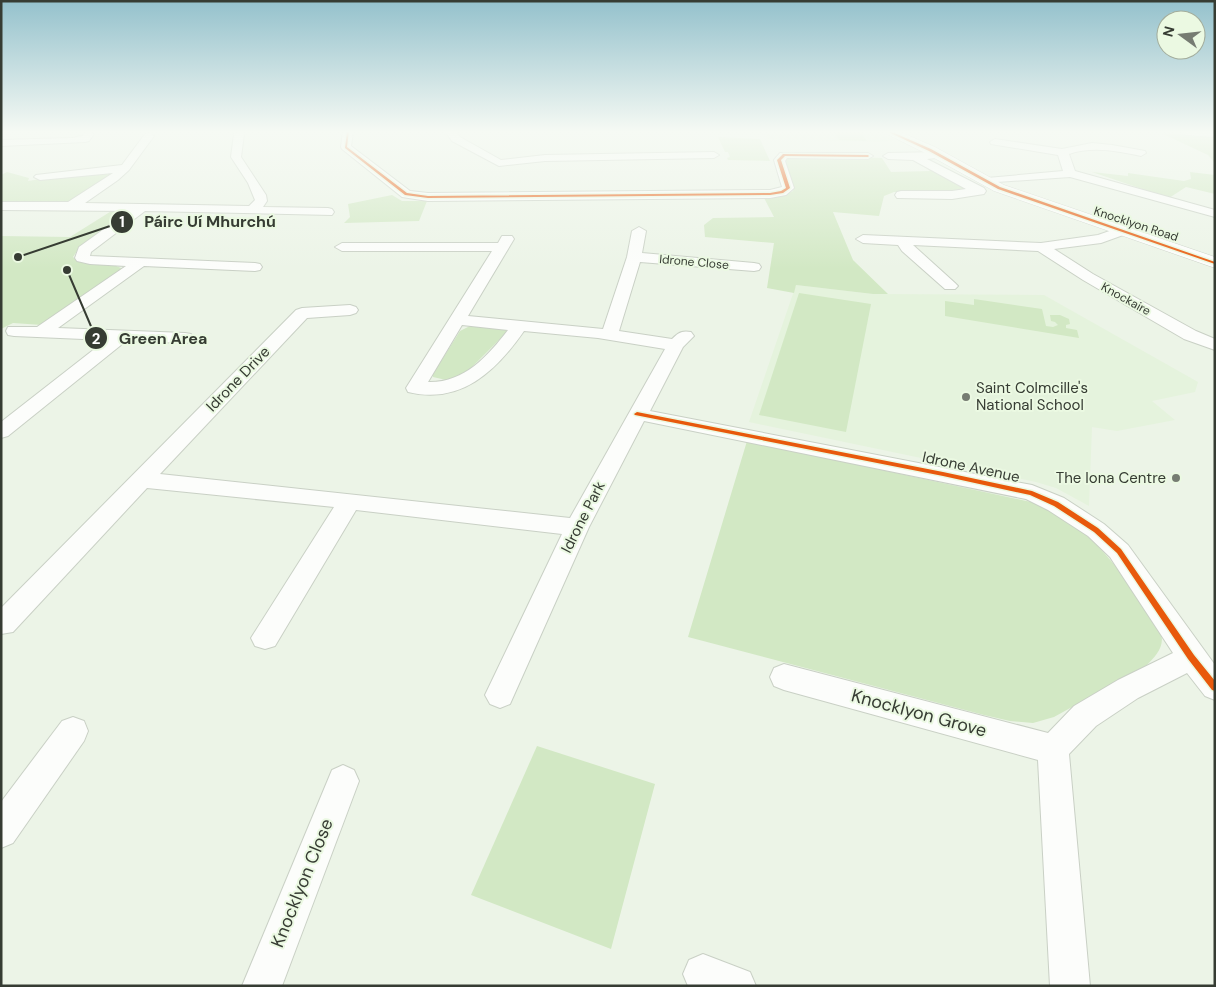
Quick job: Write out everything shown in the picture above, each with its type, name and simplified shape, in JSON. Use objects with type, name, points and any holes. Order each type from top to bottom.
[{"type":"street","points":[[71,206],[115,177]]},
{"type":"street","points":[[251,177],[260,194],[261,202],[253,210]]},
{"type":"street","points":[[384,177],[406,194],[428,197],[776,193],[788,188],[784,177]]},
{"type":"street","points":[[511,177],[513,180],[516,196]]},
{"type":"street","points":[[960,177],[985,188]]},
{"type":"street","name":"Knocklyon Road","points":[[970,177],[985,188],[1011,193],[1215,263]]},
{"type":"street","points":[[901,195],[952,195],[1051,177]]},
{"type":"street","points":[[1087,177],[1213,214]]},
{"type":"street","points":[[1,206],[143,207],[328,212]]},
{"type":"street","points":[[143,207],[84,250],[82,258],[90,260],[255,267]]},
{"type":"street","points":[[610,334],[634,257],[639,231]]},
{"type":"street","points":[[863,239],[1041,247],[1102,239],[1121,231]]},
{"type":"street","points":[[904,242],[907,248],[950,286]]},
{"type":"street","points":[[342,248],[505,243],[412,393],[455,386],[474,377],[491,362],[519,326]]},
{"type":"street","name":"Knockaire","points":[[1041,247],[1088,277],[1190,335],[1215,345]]},
{"type":"street","name":"Idrone Close","points":[[634,257],[754,267]]},
{"type":"street","points":[[41,332],[141,262]]},
{"type":"street","name":"Idrone Drive","points":[[3,624],[302,313],[350,310]]},
{"type":"street","name":"Idrone Park","points":[[458,320],[680,340],[637,414],[577,527],[500,695]]},
{"type":"street","points":[[14,331],[186,338]]},
{"type":"street","points":[[2,430],[123,335]]},
{"type":"street","name":"Idrone Avenue","points":[[637,414],[1032,493],[1056,504],[1096,530],[1119,551],[1191,657],[1215,687]]},
{"type":"street","points":[[142,480],[577,527]]},
{"type":"street","points":[[265,638],[350,501]]},
{"type":"street","points":[[1070,986],[1053,749],[1084,716],[1128,689],[1191,657]]},
{"type":"street","name":"Knocklyon Grove","points":[[784,676],[1053,749]]},
{"type":"street","points":[[1,831],[73,731]]},
{"type":"street","name":"Knocklyon Close","points":[[262,986],[343,781]]},
{"type":"shaded area","points":[[1,177],[26,177],[29,178],[28,181],[53,177],[109,177],[70,201],[1,203]]},
{"type":"shaded area","points":[[790,177],[947,177],[969,189],[934,193],[894,192],[884,196],[879,216],[833,212],[853,260],[888,294],[873,294],[796,285],[794,293],[767,288],[774,243],[705,237],[704,225],[713,218],[774,217],[763,196],[787,194],[793,191],[794,188]]},
{"type":"shaded area","points":[[1107,177],[1156,177],[1184,181],[1191,179],[1191,177],[1215,177],[1215,194],[1186,187],[1169,198]]},
{"type":"shaded area","points":[[392,195],[402,201],[427,201],[419,221],[344,223],[350,217],[348,204]]},
{"type":"shaded area","points":[[113,210],[128,211],[129,213],[77,251],[73,257],[79,262],[116,266],[121,268],[120,273],[42,325],[13,323],[1,329],[1,236],[70,237]]},
{"type":"shaded area","name":"Saint Colmcille's National School","points":[[796,285],[873,294],[1044,295],[1198,382],[1195,392],[1152,401],[1175,420],[1117,431],[1092,427],[1089,506],[1056,488],[1036,482],[749,422]]},
{"type":"shaded area","points":[[799,293],[871,304],[846,432],[759,415]]},
{"type":"shaded area","points":[[974,299],[1042,309],[1046,326],[1053,327],[1058,325],[1051,321],[1050,315],[1060,315],[1069,319],[1070,324],[1066,325],[1066,328],[1077,330],[1079,338],[945,316],[945,301],[974,305]]},
{"type":"shaded area","points":[[470,326],[506,329],[507,332],[464,375],[446,380],[433,377],[433,374],[460,331]]},
{"type":"shaded area","points":[[747,441],[1031,502],[1050,511],[1080,530],[1116,566],[1152,614],[1159,628],[1162,643],[1153,659],[1146,666],[1054,717],[1033,723],[1010,721],[984,715],[688,637]]},
{"type":"shaded area","points":[[537,746],[655,784],[611,949],[471,895]]},
{"type":"cycle path","points":[[384,177],[406,194],[428,197],[770,194],[782,192],[788,188],[784,177]]},
{"type":"cycle path","points":[[979,177],[999,188],[1215,263]]},
{"type":"cycle path","points":[[637,414],[1032,493],[1056,504],[1096,530],[1119,551],[1191,657],[1215,687]]},
{"type":"place","name":"Páirc Uí Mhurchú","points":[[18,257]]},
{"type":"place","name":"Green Area","points":[[67,270]]},
{"type":"place","name":"Saint Colmcille's National School","points":[[966,397]]},
{"type":"place","name":"The Iona Centre","points":[[1176,478]]}]
